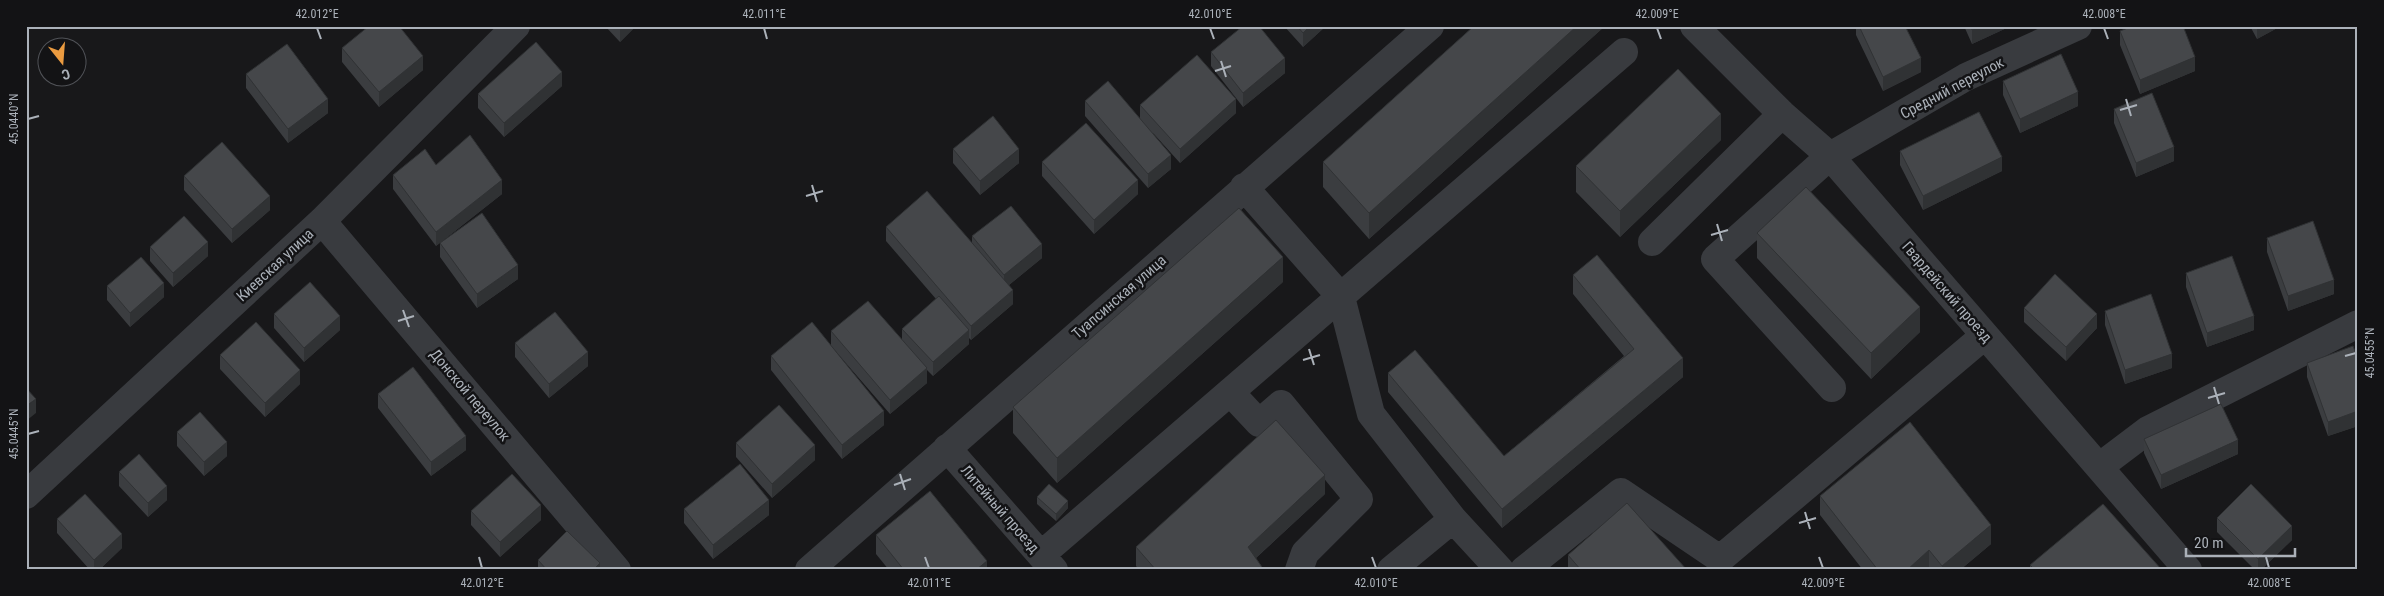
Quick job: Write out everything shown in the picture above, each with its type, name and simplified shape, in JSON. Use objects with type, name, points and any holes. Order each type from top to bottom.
[{"type":"street","name":"Киевская улица","points":[[26,495],[322,221],[516,26]]},
{"type":"street","name":"Туапсинская улица","points":[[809,570],[1430,26]]},
{"type":"street","name":"Гвардейский проезд","points":[[1694,26],[1782,114],[1830,156],[2188,570]]},
{"type":"street","name":"Средний переулок","points":[[1832,388],[1715,259],[1830,156],[1966,77],[2078,26]]},
{"type":"street","points":[[1047,562],[1230,392],[1624,52]]},
{"type":"street","points":[[1652,242],[1782,114]]},
{"type":"street","points":[[1244,187],[1341,297],[1371,414],[1453,519],[1500,570]]},
{"type":"street","name":"Донской переулок","points":[[322,221],[617,570]]},
{"type":"street","points":[[2099,467],[2148,430],[2358,324]]},
{"type":"street","points":[[1524,570],[1621,492],[1726,564],[1984,336]]},
{"type":"street","points":[[1230,392],[1258,423],[1281,404],[1359,499],[1305,553],[1299,570]]},
{"type":"street","name":"Литейный проезд","points":[[947,448],[1047,562]]},
{"type":"street","points":[[1392,570],[1453,519]]},
{"type":"building","points":[[369,26],[399,26],[423,56],[379,92],[342,48]]},
{"type":"building","points":[[1243,26],[1259,26],[1285,58],[1243,93],[1211,52]]},
{"type":"building","points":[[1297,26],[1310,26],[1303,33]]},
{"type":"building","points":[[1474,26],[1577,26],[1369,213],[1323,162]]},
{"type":"building","points":[[1859,26],[1905,26],[1921,58],[1883,77]]},
{"type":"building","points":[[1971,26],[1980,26],[1972,30]]},
{"type":"building","points":[[2133,26],[2183,26],[2195,57],[2140,80],[2120,31]]},
{"type":"building","points":[[536,42],[562,72],[504,123],[478,94]]},
{"type":"building","points":[[287,44],[328,99],[288,129],[246,74]]},
{"type":"building","points":[[2061,54],[2078,92],[2020,119],[2003,81]]},
{"type":"building","points":[[1197,55],[1236,99],[1180,149],[1140,105]]},
{"type":"building","points":[[1678,69],[1721,114],[1620,211],[1576,166]]},
{"type":"building","points":[[1108,81],[1171,155],[1148,174],[1085,101]]},
{"type":"building","points":[[2152,93],[2174,147],[2136,163],[2114,109]]},
{"type":"building","points":[[1979,112],[2002,157],[1923,196],[1900,151]]},
{"type":"building","points":[[993,116],[1019,149],[980,181],[953,149]]},
{"type":"building","points":[[1086,123],[1138,180],[1094,220],[1042,162]]},
{"type":"building","points":[[470,135],[502,180],[436,232],[393,175],[425,149],[436,165]]},
{"type":"building","points":[[222,142],[270,196],[232,229],[184,176]]},
{"type":"building","points":[[1806,187],[1920,307],[1871,353],[1757,233]]},
{"type":"building","points":[[927,191],[1013,290],[971,326],[886,227]]},
{"type":"building","points":[[1011,206],[1042,244],[1004,275],[972,236]]},
{"type":"building","points":[[1239,208],[1283,257],[1057,458],[1013,407]]},
{"type":"building","points":[[482,213],[518,265],[477,294],[440,243]]},
{"type":"building","points":[[184,216],[208,242],[173,273],[150,247]]},
{"type":"building","points":[[2313,221],[2334,280],[2288,296],[2267,238]]},
{"type":"building","points":[[1597,255],[1683,358],[1502,509],[1388,373],[1415,350],[1504,456],[1634,349],[1573,275]]},
{"type":"building","points":[[2232,256],[2254,316],[2207,333],[2186,273]]},
{"type":"building","points":[[141,257],[164,283],[130,313],[107,286]]},
{"type":"building","points":[[2055,274],[2097,314],[2066,347],[2024,308]]},
{"type":"building","points":[[310,282],[340,316],[304,348],[274,314]]},
{"type":"building","points":[[2151,294],[2172,354],[2125,370],[2105,311]]},
{"type":"building","points":[[939,296],[969,330],[933,362],[902,329]]},
{"type":"building","points":[[868,301],[927,368],[890,400],[831,331]]},
{"type":"building","points":[[555,312],[588,352],[549,384],[515,343]]},
{"type":"building","points":[[256,322],[300,370],[265,403],[220,355]]},
{"type":"building","points":[[812,322],[884,411],[842,445],[771,356]]},
{"type":"building","points":[[2353,346],[2358,359],[2358,411],[2328,422],[2307,363]]},
{"type":"building","points":[[413,367],[466,436],[431,462],[378,394]]},
{"type":"building","points":[[26,388],[36,399],[26,406]]},
{"type":"building","points":[[2221,404],[2238,440],[2161,475],[2144,439]]},
{"type":"building","points":[[779,405],[815,445],[772,484],[736,443]]},
{"type":"building","points":[[200,412],[227,442],[204,462],[177,432]]},
{"type":"building","points":[[1276,420],[1325,475],[1248,547],[1264,570],[1156,570],[1136,547]]},
{"type":"building","points":[[1910,422],[1991,525],[1942,566],[1929,550],[1907,570],[1878,570],[1820,496]]},
{"type":"building","points":[[139,454],[167,486],[148,503],[119,472]]},
{"type":"building","points":[[740,464],[769,500],[713,545],[684,509]]},
{"type":"building","points":[[512,474],[541,505],[500,542],[471,511]]},
{"type":"building","points":[[1049,484],[1068,501],[1056,514],[1037,497]]},
{"type":"building","points":[[2251,484],[2292,526],[2258,559],[2217,518]]},
{"type":"building","points":[[930,491],[987,561],[976,570],[904,570],[876,535]]},
{"type":"building","points":[[85,494],[122,534],[94,560],[57,519]]},
{"type":"building","points":[[1627,503],[1687,570],[1581,570],[1568,555]]},
{"type":"building","points":[[2103,504],[2162,570],[2035,570],[2030,565]]},
{"type":"building","points":[[567,531],[600,563],[593,570],[547,570],[538,560]]}]
